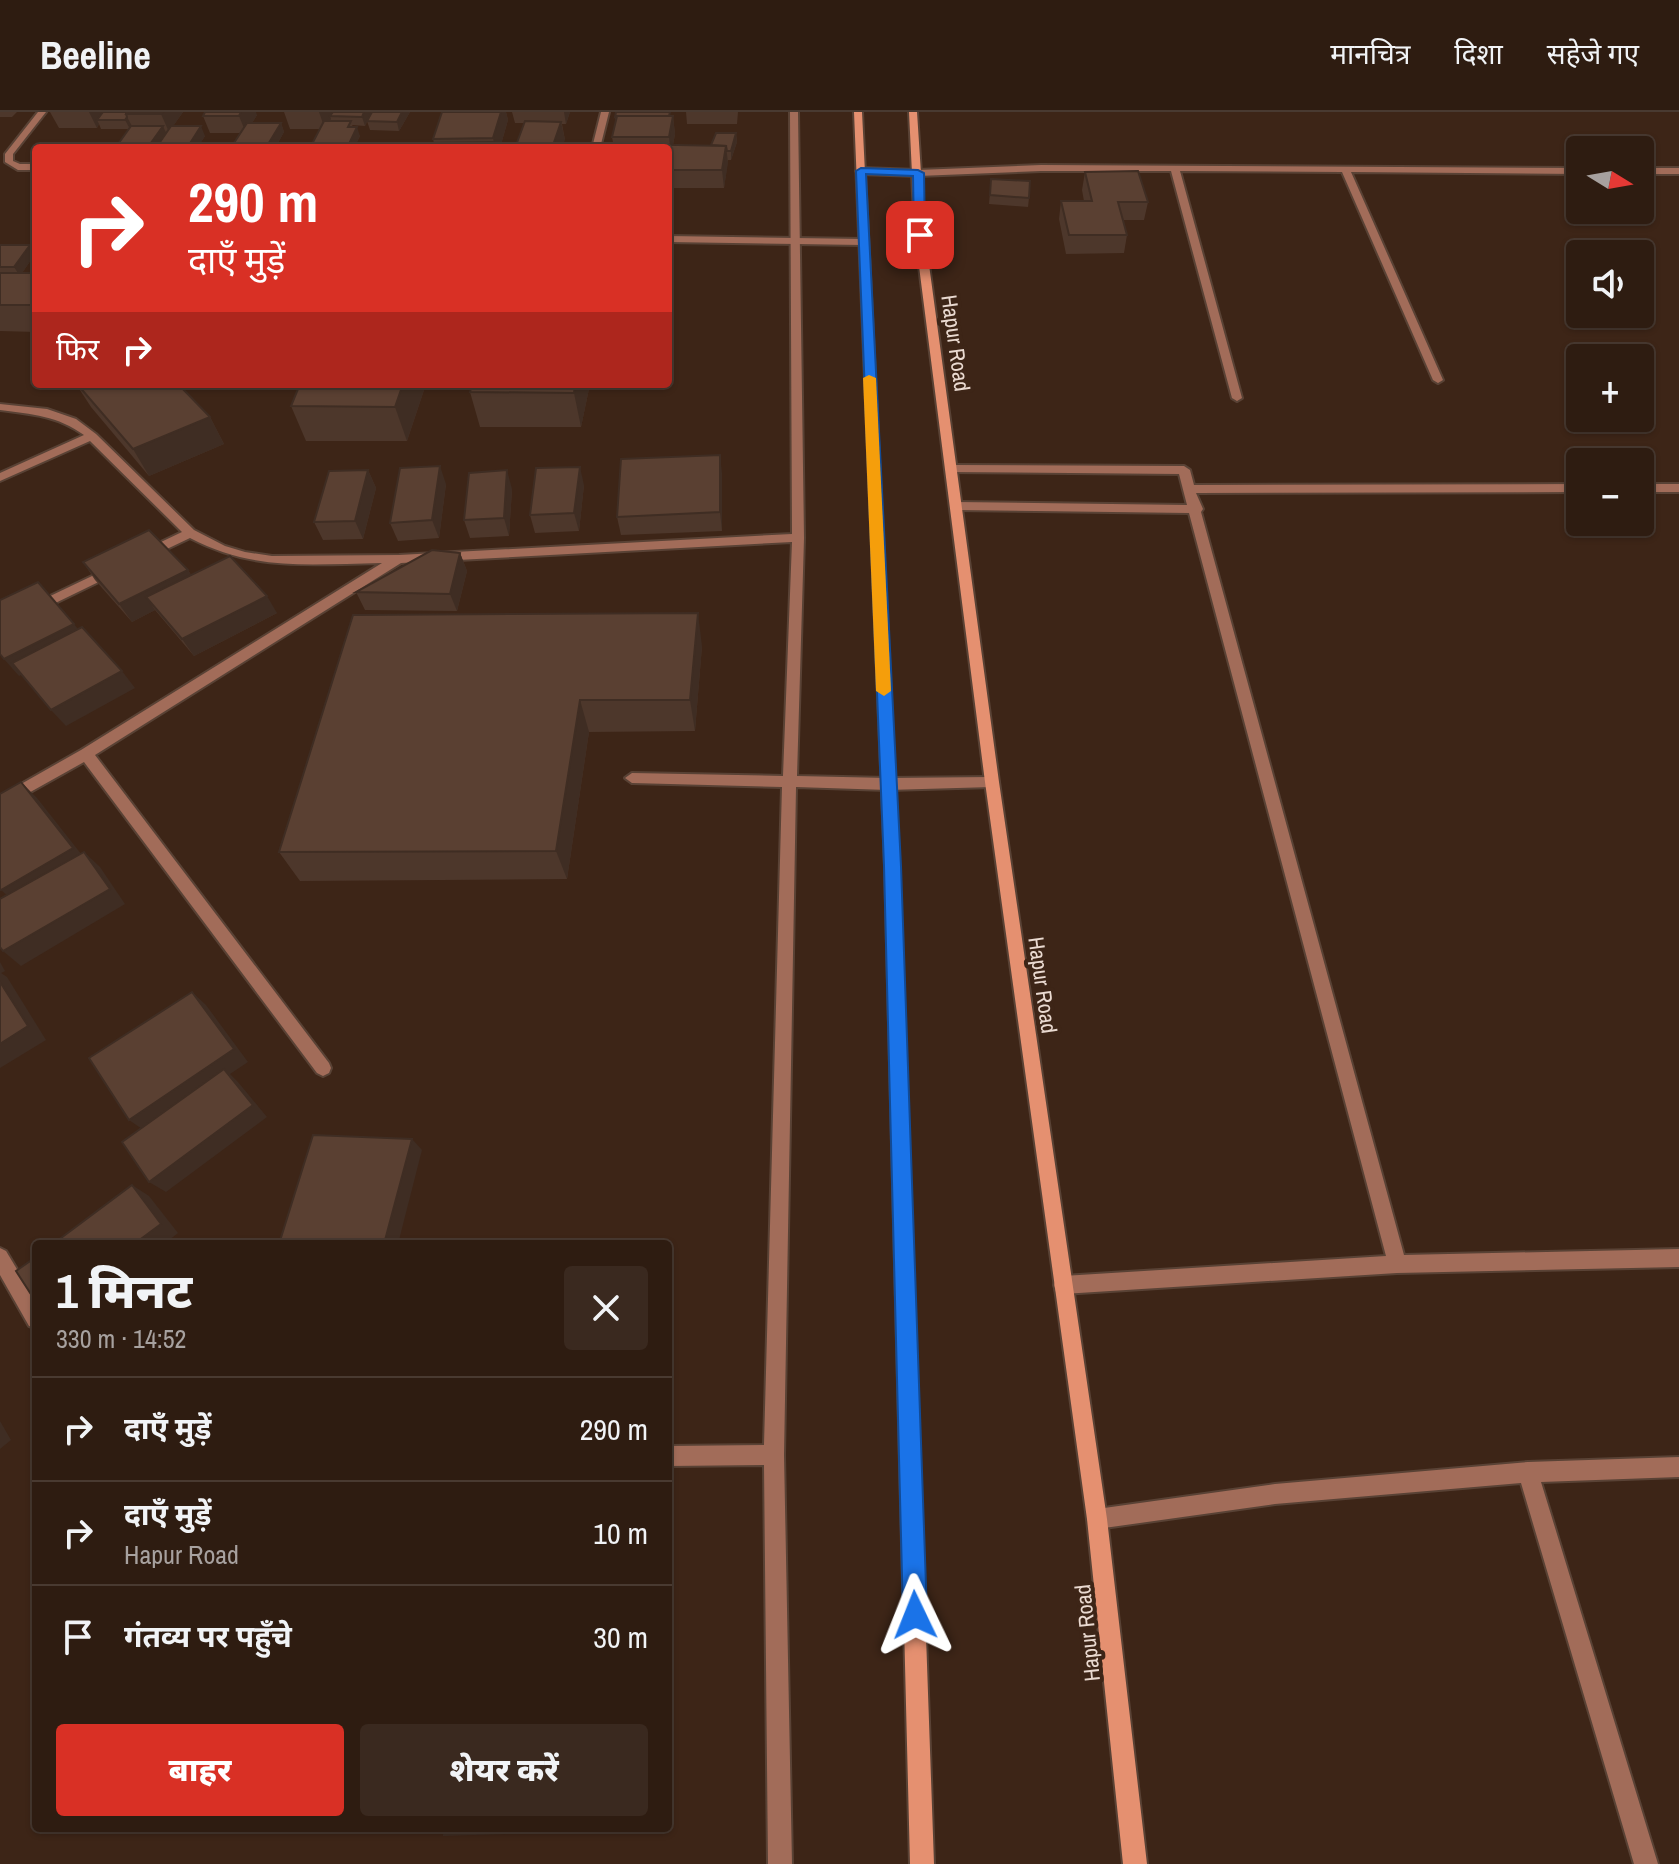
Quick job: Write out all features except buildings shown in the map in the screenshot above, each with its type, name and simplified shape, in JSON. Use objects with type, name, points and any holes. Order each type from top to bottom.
[{"type":"main road","points":[[858,112],[888,784],[922,1864]]},
{"type":"main road","name":"Hapur Road","points":[[913,112],[920,235],[992,782],[1097,1519],[1135,1864]]},
{"type":"street","points":[[32,167],[18,167],[9,162],[9,154],[42,112]]},
{"type":"street","points":[[597,144],[605,112]]},
{"type":"street","points":[[780,1864],[774,1455],[789,780],[798,538],[794,112]]},
{"type":"street","points":[[861,171],[918,173],[1041,168],[1566,171]]},
{"type":"street","points":[[1345,170],[1438,380]]},
{"type":"street","points":[[1175,171],[1237,398]]},
{"type":"street","points":[[1654,171],[1679,171]]},
{"type":"street","points":[[672,239],[863,242]]},
{"type":"street","points":[[0,407],[60,415],[92,436],[190,533],[221,549],[272,560],[399,559],[798,538]]},
{"type":"street","points":[[0,477],[92,436]]},
{"type":"street","points":[[951,469],[1184,470],[1197,509],[1397,1264]]},
{"type":"street","points":[[1191,489],[1566,488]]},
{"type":"street","points":[[1654,488],[1679,488]]},
{"type":"street","points":[[956,506],[1197,509]]},
{"type":"street","points":[[136,559],[190,533]]},
{"type":"street","points":[[0,803],[86,754],[399,559]]},
{"type":"street","points":[[0,625],[122,566]]},
{"type":"street","points":[[86,754],[323,1068]]},
{"type":"street","points":[[632,778],[888,784],[992,782]]},
{"type":"street","points":[[0,1257],[32,1312]]},
{"type":"street","points":[[1063,1285],[1397,1264],[1679,1258]]},
{"type":"street","points":[[672,1456],[774,1455]]},
{"type":"street","points":[[1097,1519],[1275,1494],[1528,1472],[1679,1467]]},
{"type":"street","points":[[1528,1472],[1646,1864]]},
{"type":"slow traffic","points":[[869,378],[884,691]]},
{"type":"route","points":[[915,1615],[892,866],[861,171],[918,173],[920,235]]}]
